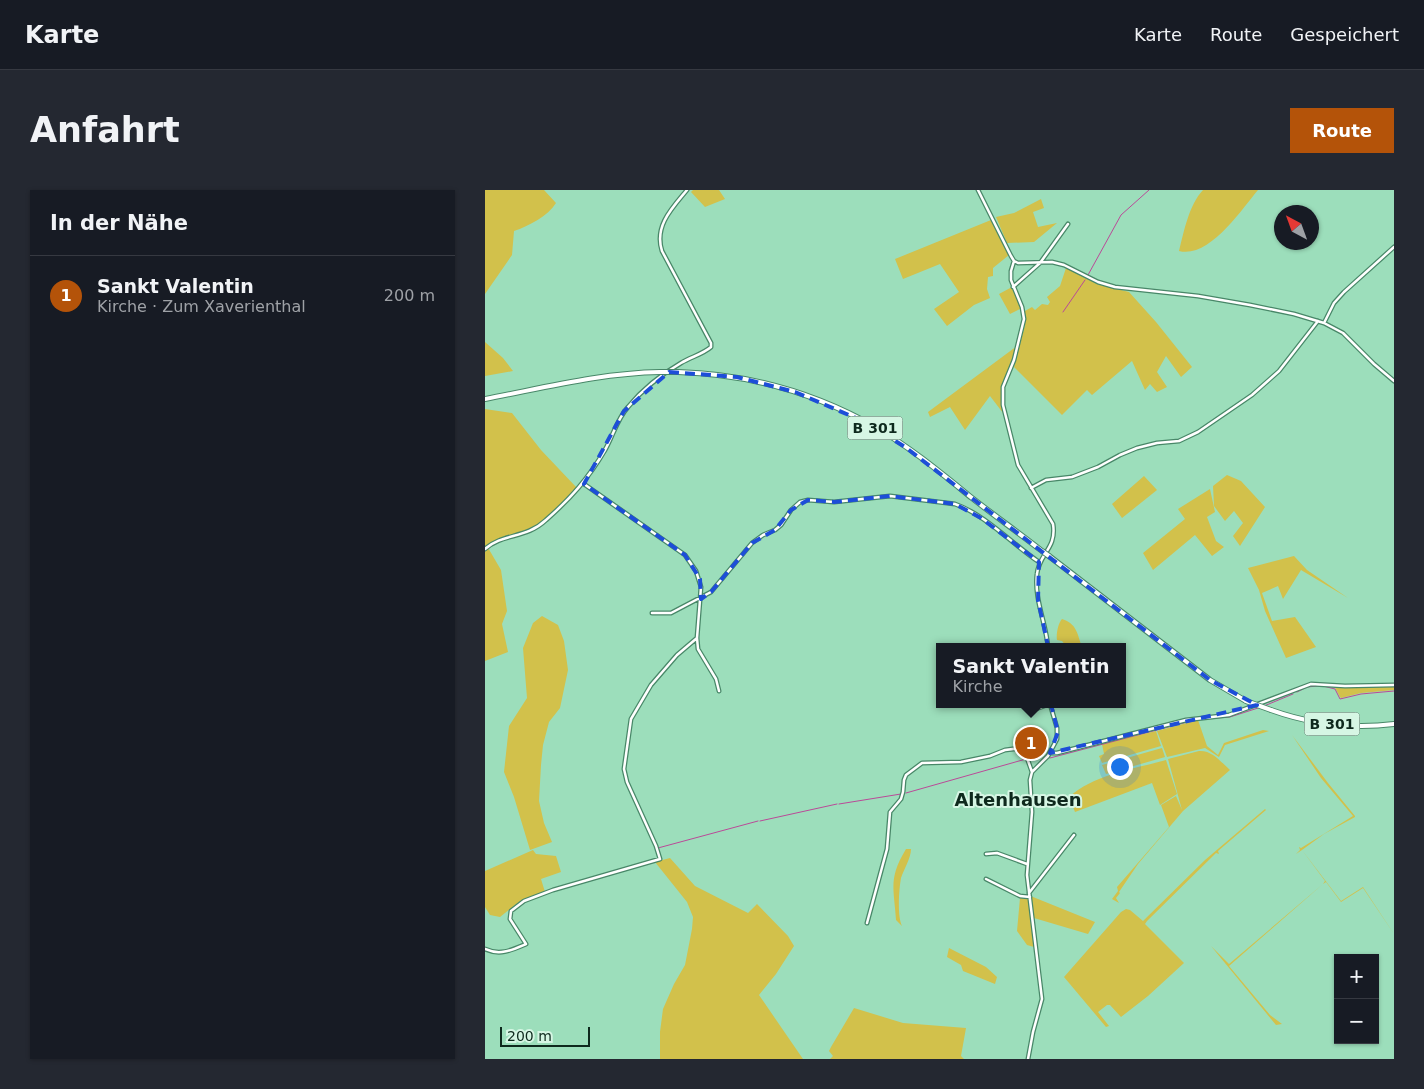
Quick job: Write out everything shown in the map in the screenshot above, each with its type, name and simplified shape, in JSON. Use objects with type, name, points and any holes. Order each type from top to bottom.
[{"type":"main road","name":"B 301","points":[[485,399],[628,373],[660,372],[720,374],[765,383],[806,396],[879,429],[1042,550],[1210,680],[1246,701],[1294,718],[1339,725],[1394,724]]},
{"type":"street","points":[[485,549],[499,541],[536,529],[583,484],[603,453],[629,405],[650,386],[680,364],[709,349],[712,345],[662,251],[660,231],[665,219],[687,190]]},
{"type":"street","points":[[978,190],[1014,261],[1023,264],[1050,262],[1063,265],[1115,287],[1198,296],[1285,312],[1318,321],[1343,333],[1394,381]]},
{"type":"street","points":[[1013,287],[1040,263],[1068,224]]},
{"type":"street","points":[[1324,323],[1334,303],[1344,292],[1394,246]]},
{"type":"street","points":[[1047,254],[1050,262]]},
{"type":"street","points":[[1014,261],[1010,274],[1013,287],[1022,306],[1023,322],[1014,360],[1004,385],[1002,399],[1018,465],[1050,517],[1055,533],[1052,543],[1039,562],[1036,576],[1048,643]]},
{"type":"street","points":[[1031,488],[1045,480],[1072,476],[1090,470],[1137,448],[1157,443],[1179,441],[1198,432],[1252,395],[1279,371],[1318,321]]},
{"type":"street","points":[[583,484],[685,555],[700,579],[701,599],[697,638],[698,649],[716,679],[719,692]]},
{"type":"street","points":[[652,612],[671,613],[701,599],[711,592],[752,543],[763,534],[775,530],[781,525],[791,510],[800,502],[807,500],[834,502],[890,496],[955,504],[965,507],[981,518],[1039,562]]},
{"type":"street","points":[[485,949],[497,953],[507,952],[526,944],[509,919],[511,911],[517,905],[553,890],[660,859],[627,782],[624,769],[631,719],[651,685],[677,655],[697,638]]},
{"type":"street","points":[[1051,753],[1193,718],[1229,715],[1316,683],[1341,686],[1394,685]]},
{"type":"street","points":[[1033,710],[1039,708]]},
{"type":"street","points":[[1029,1059],[1033,1032],[1042,999],[1028,864],[1032,812],[1030,780],[1032,772],[1051,753],[1055,744],[1058,732],[1052,708]]},
{"type":"street","points":[[867,923],[887,849],[890,812],[901,800],[906,775],[923,763],[961,762],[1018,748],[1021,748],[1026,755],[1032,772]]},
{"type":"street","points":[[987,879],[1020,896],[1030,895],[1074,835]]},
{"type":"street","points":[[986,854],[997,853],[1028,864]]},
{"type":"highlighted area","points":[[669,372],[737,377],[795,392],[863,421],[905,447],[1210,680],[1257,705],[1050,753],[1058,732],[1048,693],[1048,646],[1038,600],[1039,562],[981,518],[955,504],[890,496],[834,502],[808,500],[791,510],[775,530],[752,543],[711,592],[701,599],[700,579],[685,555],[584,484],[624,411]]},
{"type":"shaded area","points":[[485,190],[544,190],[556,203],[553,208],[538,220],[514,231],[512,255],[485,294]]},
{"type":"shaded area","points":[[693,190],[719,190],[725,199],[705,207],[691,192]]},
{"type":"shaded area","points":[[1203,190],[1258,190],[1234,220],[1213,240],[1202,248],[1179,251],[1194,203]]},
{"type":"shaded area","points":[[1041,199],[1044,208],[1033,212],[1038,227],[1057,223],[1034,242],[1007,243],[996,217],[1014,213]]},
{"type":"shaded area","points":[[991,220],[1009,255],[993,268],[993,276],[988,277],[987,289],[990,298],[974,305],[947,326],[934,309],[959,292],[940,264],[903,279],[895,259]]},
{"type":"shaded area","points":[[1066,268],[1097,284],[1129,292],[1192,367],[1181,377],[1166,356],[1157,372],[1167,387],[1157,392],[1150,384],[1145,390],[1132,361],[1092,395],[1087,390],[1062,415],[1014,367],[1025,325],[1025,311],[1032,307],[1035,310],[1042,304],[1048,305],[1050,302],[1047,297],[1060,286]]},
{"type":"shaded area","points":[[1012,287],[1022,308],[1010,314],[999,294]]},
{"type":"shaded area","points":[[485,342],[503,358],[513,371],[485,376]]},
{"type":"shaded area","points":[[1017,346],[1004,387],[1003,413],[990,396],[965,430],[950,407],[930,417],[928,412]]},
{"type":"shaded area","points":[[485,409],[512,413],[541,450],[577,488],[537,527],[495,541],[487,546],[501,570],[507,611],[502,624],[508,652],[485,661]]},
{"type":"shaded area","points":[[1227,475],[1241,481],[1265,507],[1240,546],[1233,536],[1243,523],[1234,511],[1225,521],[1214,506],[1213,486]]},
{"type":"shaded area","points":[[1144,476],[1157,490],[1122,518],[1112,504]]},
{"type":"shaded area","points":[[1210,489],[1215,512],[1207,517],[1216,541],[1224,547],[1212,556],[1195,535],[1153,570],[1143,553],[1185,519],[1178,509]]},
{"type":"shaded area","points":[[1294,556],[1307,570],[1348,598],[1301,570],[1283,599],[1278,586],[1262,593],[1272,621],[1295,617],[1316,647],[1286,658],[1265,611],[1259,590],[1248,568]]},
{"type":"shaded area","points":[[542,616],[558,625],[564,641],[568,670],[560,708],[549,722],[543,745],[541,765],[539,801],[544,823],[552,842],[530,850],[514,797],[504,772],[509,726],[527,698],[523,648],[533,623]]},
{"type":"shaded area","points":[[1062,619],[1074,626],[1081,643],[1064,643],[1057,640],[1059,623]]},
{"type":"shaded area","points":[[1334,686],[1394,686],[1394,690],[1361,693],[1341,698]]},
{"type":"shaded area","points":[[1198,720],[1207,746],[1218,755],[1224,743],[1263,730],[1269,731],[1225,745],[1219,757],[1205,748],[1167,757],[1157,731]]},
{"type":"shaded area","points":[[1156,731],[1161,746],[1102,763],[1099,756],[1104,754],[1102,744]]},
{"type":"shaded area","points":[[1292,735],[1355,816],[1324,834],[1296,854],[1300,850],[1299,847],[1301,848],[1353,816],[1321,778]]},
{"type":"shaded area","points":[[1162,748],[1165,757],[1106,774],[1102,765]]},
{"type":"shaded area","points":[[1199,751],[1212,754],[1230,770],[1183,811],[1138,864],[1116,898],[1119,903],[1112,899],[1118,891],[1117,887],[1169,827],[1161,805],[1176,796],[1182,810],[1168,759]]},
{"type":"shaded area","points":[[1166,760],[1177,794],[1160,805],[1152,783],[1075,812],[1069,797],[1079,789],[1115,773]]},
{"type":"shaded area","points":[[1265,809],[1218,851],[1219,854],[1216,853],[1147,921],[1145,924],[1184,963],[1148,996],[1121,1017],[1110,1005],[1107,1005],[1098,1012],[1109,1026],[1106,1027],[1064,977],[1121,912],[1126,909],[1130,910],[1143,921],[1205,860]]},
{"type":"shaded area","points":[[906,849],[911,849],[900,883],[899,909],[902,926],[896,920],[893,884],[900,859]]},
{"type":"shaded area","points":[[533,850],[536,854],[556,856],[561,872],[541,879],[545,892],[519,902],[500,917],[490,915],[485,907],[485,871]]},
{"type":"shaded area","points":[[1302,850],[1341,901],[1363,887],[1394,934],[1363,888],[1341,902],[1326,882],[1323,884],[1325,881]]},
{"type":"shaded area","points":[[670,858],[695,886],[748,913],[757,904],[788,936],[794,946],[776,974],[759,995],[803,1059],[660,1059],[660,1032],[663,1009],[685,965],[693,917],[687,902],[655,862]]},
{"type":"shaded area","points":[[1323,884],[1229,966],[1270,1015],[1282,1024],[1276,1025],[1211,946],[1229,964]]},
{"type":"shaded area","points":[[1031,897],[1095,922],[1088,934],[1034,918]]},
{"type":"shaded area","points":[[1020,898],[1029,899],[1034,947],[1027,945],[1017,931]]},
{"type":"shaded area","points":[[949,948],[986,967],[997,977],[995,984],[963,971],[961,965],[947,957]]},
{"type":"shaded area","points":[[854,1008],[903,1023],[966,1028],[961,1056],[964,1059],[830,1059],[833,1056],[829,1051]]},
{"type":"waterway","points":[[1088,275],[1121,215],[1149,190]]},
{"type":"waterway","points":[[1063,312],[1085,280]]},
{"type":"waterway","points":[[1297,692],[1307,687],[1317,686]]},
{"type":"waterway","points":[[1323,686],[1335,689],[1340,699],[1361,694],[1394,691]]},
{"type":"waterway","points":[[1264,706],[1293,694]]},
{"type":"waterway","points":[[1201,719],[1230,717],[1258,708]]},
{"type":"waterway","points":[[1050,758],[1195,720]]},
{"type":"waterway","points":[[906,793],[1026,759]]},
{"type":"waterway","points":[[839,804],[901,794]]},
{"type":"waterway","points":[[760,821],[837,804]]},
{"type":"waterway","points":[[658,848],[758,821]]},
{"type":"place","name":"Sankt Valentin","points":[[1031,743]]},
{"type":"district","name":"Altenhausen","points":[[1018,800]]}]
